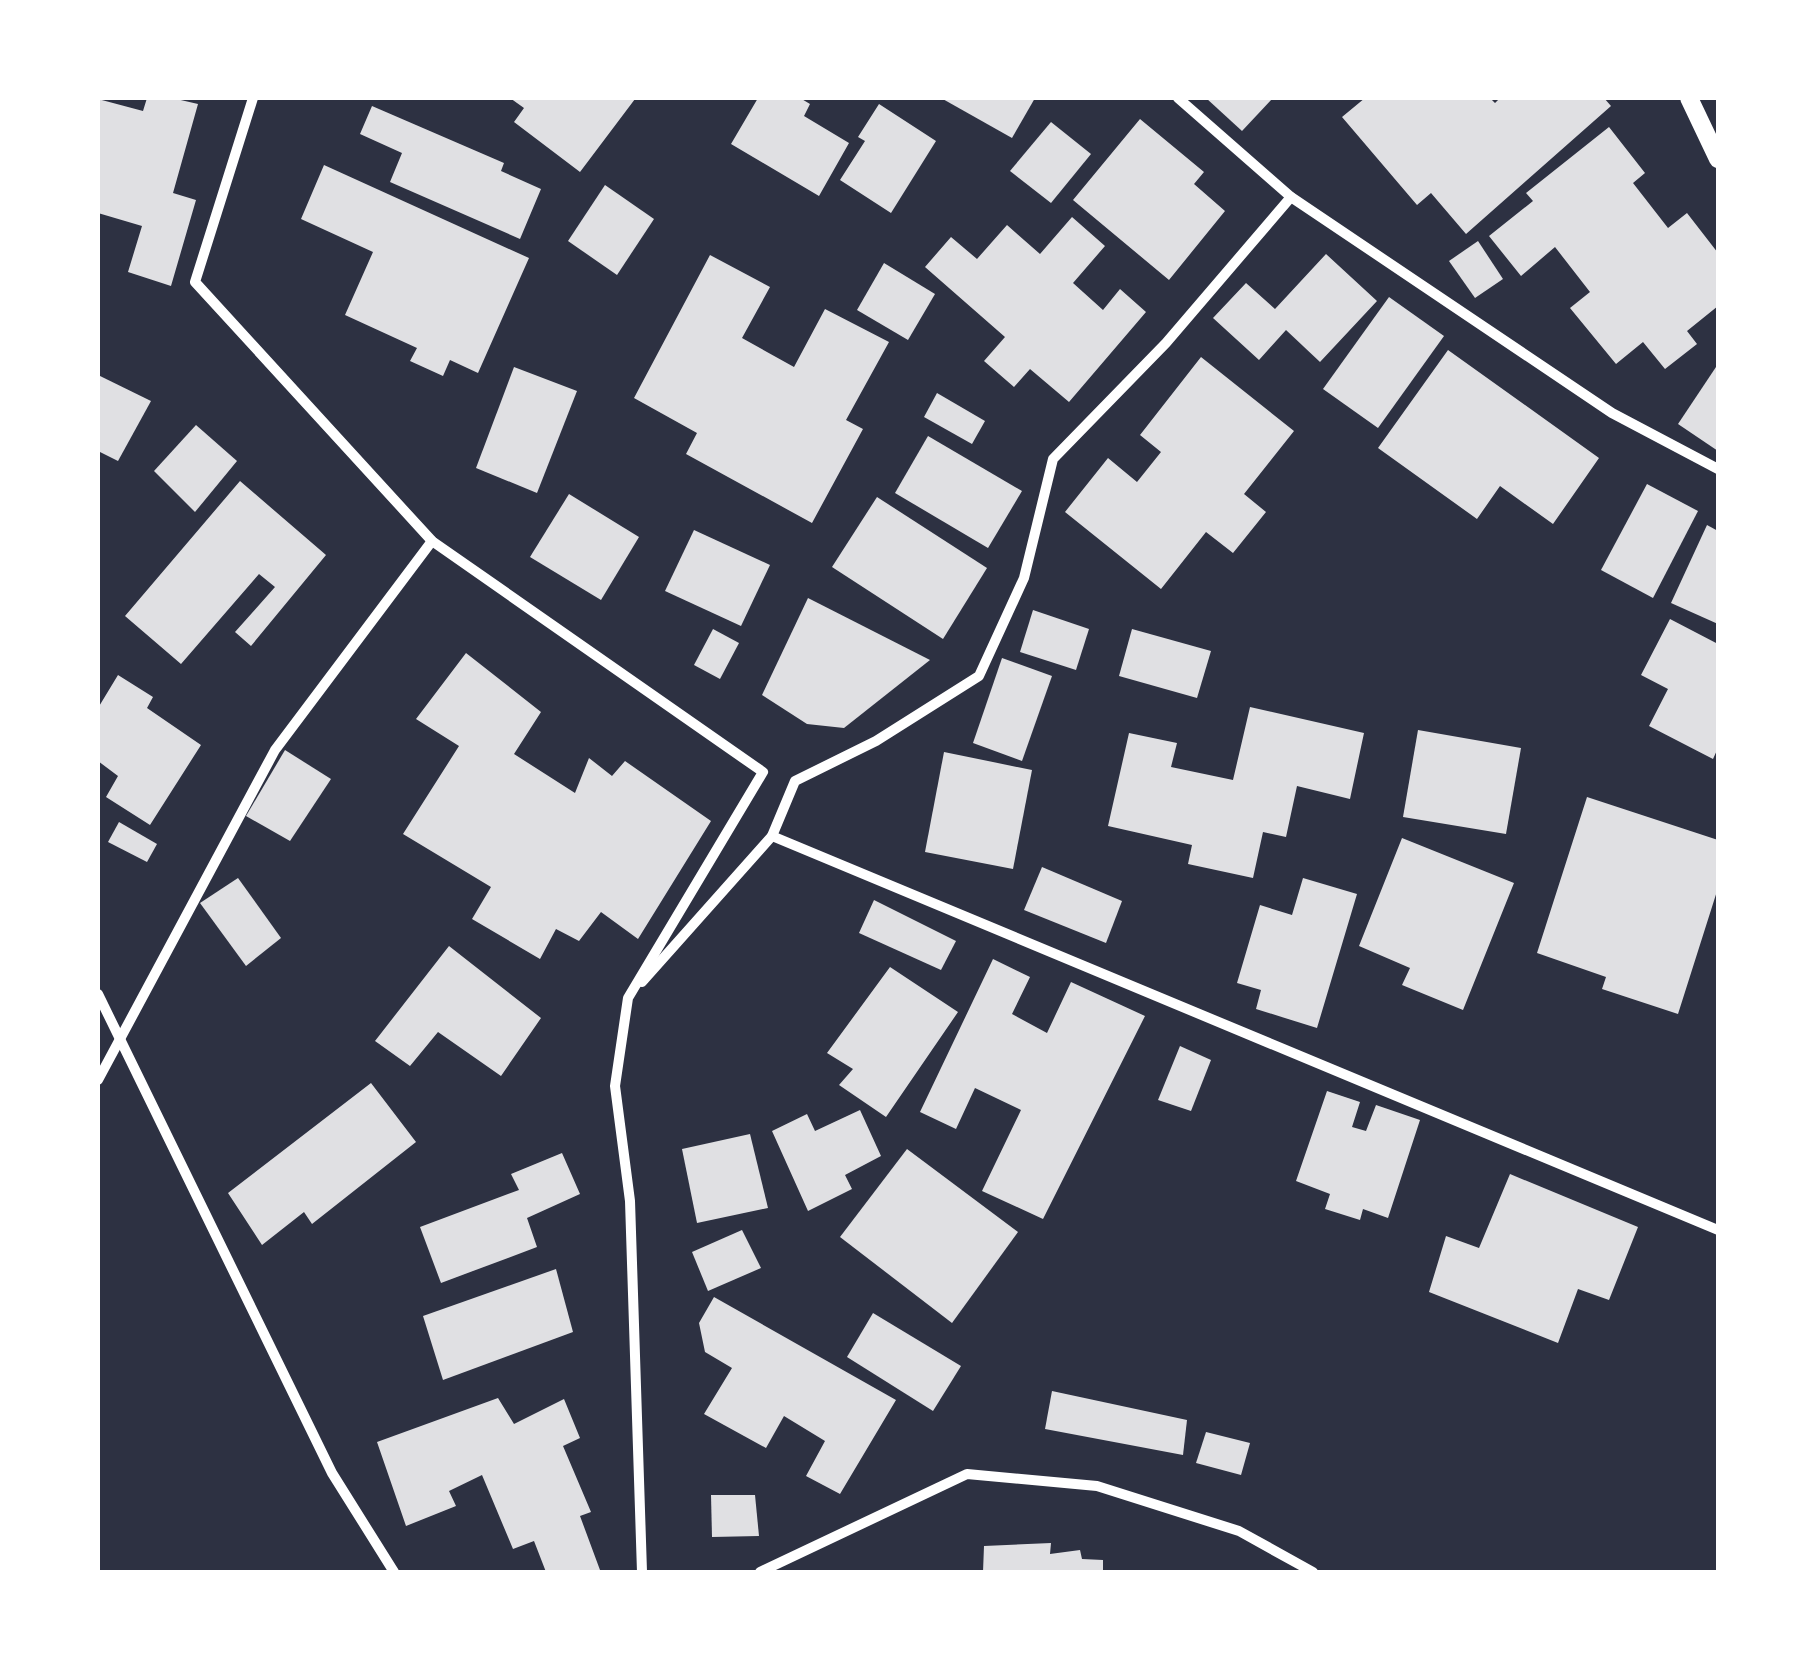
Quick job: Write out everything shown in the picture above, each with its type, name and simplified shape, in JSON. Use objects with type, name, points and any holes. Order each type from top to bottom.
[{"type":"street","points":[[253,98],[194,282],[432,540],[763,772],[628,998],[615,1086],[630,1201],[642,1572]]},
{"type":"street","points":[[1178,98],[1290,198],[1612,412],[1718,469]]},
{"type":"street","points":[[1689,98],[1718,158]]},
{"type":"street","points":[[628,998],[772,836],[795,780],[876,741],[980,676],[1024,578],[1053,460],[1166,344],[1290,198]]},
{"type":"street","points":[[98,1080],[275,750],[432,540]]},
{"type":"street","points":[[772,836],[1718,1230]]},
{"type":"street","points":[[98,994],[332,1473],[394,1572]]},
{"type":"street","points":[[760,1572],[967,1474],[1098,1486],[1239,1531],[1313,1572]]},
{"type":"building","points":[[147,98],[198,104],[173,193],[196,200],[171,286],[128,272],[142,226],[98,213],[98,99],[143,111]]},
{"type":"building","points":[[510,98],[635,99],[580,172],[514,122],[524,108]]},
{"type":"building","points":[[758,98],[800,98],[810,104],[804,116],[849,143],[819,196],[731,144]]},
{"type":"building","points":[[941,98],[1035,98],[1012,138]]},
{"type":"building","points":[[1206,98],[1273,98],[1242,131]]},
{"type":"building","points":[[1365,98],[1490,98],[1495,103],[1500,98],[1604,98],[1611,106],[1466,234],[1431,193],[1417,205],[1342,117]]},
{"type":"building","points":[[879,104],[936,141],[891,213],[840,180],[865,141],[858,137]]},
{"type":"building","points":[[372,106],[504,163],[501,171],[541,189],[520,239],[390,182],[402,153],[360,134]]},
{"type":"building","points":[[1140,119],[1204,172],[1194,184],[1225,211],[1169,280],[1073,200]]},
{"type":"building","points":[[1051,122],[1091,154],[1051,203],[1010,171]]},
{"type":"building","points":[[1609,127],[1645,173],[1633,183],[1668,228],[1687,213],[1718,253],[1718,306],[1687,331],[1697,344],[1665,369],[1643,342],[1616,364],[1570,308],[1590,292],[1555,247],[1521,276],[1489,236],[1533,201],[1526,193]]},
{"type":"building","points":[[324,165],[529,258],[478,373],[450,360],[443,376],[410,361],[417,348],[345,315],[373,252],[301,219]]},
{"type":"building","points":[[605,185],[654,219],[617,275],[568,241]]},
{"type":"building","points":[[1072,217],[1105,246],[1073,283],[1103,310],[1120,289],[1146,312],[1069,402],[1030,369],[1014,387],[984,361],[1005,337],[925,267],[951,237],[977,259],[1007,225],[1040,254]]},
{"type":"building","points":[[1478,241],[1503,279],[1475,298],[1449,261]]},
{"type":"building","points":[[1326,254],[1377,301],[1320,362],[1286,330],[1259,360],[1213,318],[1246,283],[1275,309]]},
{"type":"building","points":[[710,255],[770,287],[742,338],[794,367],[825,309],[889,342],[846,420],[863,429],[812,523],[686,454],[697,433],[634,398]]},
{"type":"building","points":[[884,263],[935,294],[908,340],[857,310]]},
{"type":"building","points":[[1389,297],[1444,336],[1378,428],[1323,389]]},
{"type":"building","points":[[1448,350],[1599,458],[1553,524],[1500,486],[1477,519],[1378,448]]},
{"type":"building","points":[[1201,357],[1294,431],[1244,494],[1266,512],[1233,553],[1206,532],[1161,589],[1065,512],[1108,458],[1137,482],[1161,452],[1140,435]]},
{"type":"building","points":[[514,367],[577,391],[537,493],[476,468]]},
{"type":"building","points":[[1718,368],[1718,451],[1678,424]]},
{"type":"building","points":[[98,375],[151,401],[118,461],[98,451]]},
{"type":"building","points":[[937,393],[985,421],[972,444],[924,417]]},
{"type":"building","points":[[196,425],[237,461],[195,512],[154,471]]},
{"type":"building","points":[[928,436],[1022,491],[988,548],[895,493]]},
{"type":"building","points":[[240,481],[326,555],[251,646],[235,632],[275,587],[259,574],[181,664],[125,616]]},
{"type":"building","points":[[1647,484],[1698,511],[1653,598],[1601,570]]},
{"type":"building","points":[[569,494],[639,537],[601,600],[530,557]]},
{"type":"building","points":[[877,497],[987,568],[943,639],[832,567]]},
{"type":"building","points":[[1707,525],[1718,531],[1718,624],[1671,603]]},
{"type":"building","points":[[694,530],[770,565],[741,626],[665,591]]},
{"type":"building","points":[[808,598],[930,660],[844,728],[807,724],[762,695]]},
{"type":"building","points":[[1033,610],[1089,629],[1076,670],[1020,652]]},
{"type":"building","points":[[1670,619],[1718,644],[1718,748],[1713,759],[1649,726],[1668,689],[1641,675]]},
{"type":"building","points":[[713,629],[739,643],[720,679],[694,665]]},
{"type":"building","points":[[1132,629],[1211,651],[1197,698],[1119,676]]},
{"type":"building","points":[[466,653],[541,712],[514,754],[575,793],[589,758],[612,776],[625,761],[711,821],[638,939],[601,912],[579,941],[556,929],[540,959],[472,919],[491,887],[403,834],[459,746],[416,719]]},
{"type":"building","points":[[1002,658],[1052,676],[1022,761],[973,743]]},
{"type":"building","points":[[118,675],[153,697],[147,708],[201,745],[150,825],[106,797],[118,776],[98,761],[98,708]]},
{"type":"building","points":[[1250,707],[1364,733],[1350,799],[1297,786],[1286,837],[1263,832],[1253,878],[1188,864],[1192,845],[1108,826],[1129,733],[1177,743],[1171,767],[1233,780]]},
{"type":"building","points":[[1418,730],[1521,748],[1506,834],[1403,817]]},
{"type":"building","points":[[285,750],[331,779],[290,841],[246,816]]},
{"type":"building","points":[[944,752],[1032,770],[1013,869],[925,852]]},
{"type":"building","points":[[1587,797],[1718,840],[1718,888],[1678,1014],[1602,989],[1606,977],[1537,953]]},
{"type":"building","points":[[119,822],[157,844],[147,862],[108,842]]},
{"type":"building","points":[[1402,838],[1514,883],[1463,1010],[1402,985],[1410,968],[1359,946]]},
{"type":"building","points":[[1042,867],[1122,901],[1106,943],[1024,910]]},
{"type":"building","points":[[238,878],[281,938],[246,966],[200,903]]},
{"type":"building","points":[[1303,878],[1357,894],[1317,1028],[1256,1009],[1261,990],[1237,983],[1260,905],[1292,915]]},
{"type":"building","points":[[874,900],[956,941],[941,970],[859,933]]},
{"type":"building","points":[[449,946],[541,1018],[501,1076],[438,1032],[410,1066],[375,1041]]},
{"type":"building","points":[[993,959],[1030,977],[1012,1014],[1047,1033],[1071,982],[1145,1016],[1043,1219],[982,1191],[1021,1110],[975,1088],[956,1129],[920,1112]]},
{"type":"building","points":[[890,967],[958,1012],[886,1117],[839,1085],[853,1069],[827,1053]]},
{"type":"building","points":[[1180,1046],[1211,1060],[1191,1111],[1158,1100]]},
{"type":"building","points":[[371,1083],[416,1142],[312,1224],[304,1212],[262,1245],[228,1193]]},
{"type":"building","points":[[1327,1091],[1360,1102],[1352,1127],[1366,1131],[1376,1105],[1420,1120],[1388,1218],[1363,1209],[1360,1220],[1325,1209],[1330,1194],[1296,1181]]},
{"type":"building","points":[[860,1110],[881,1156],[845,1175],[852,1189],[808,1211],[772,1131],[807,1114],[815,1131]]},
{"type":"building","points":[[750,1134],[768,1208],[697,1223],[682,1149]]},
{"type":"building","points":[[907,1149],[1018,1232],[952,1323],[840,1237]]},
{"type":"building","points":[[562,1153],[580,1194],[527,1218],[537,1247],[441,1283],[420,1227],[519,1190],[511,1174]]},
{"type":"building","points":[[1510,1174],[1638,1227],[1609,1300],[1578,1289],[1558,1343],[1429,1292],[1446,1236],[1479,1248]]},
{"type":"building","points":[[742,1230],[761,1268],[708,1291],[692,1252]]},
{"type":"building","points":[[556,1269],[573,1332],[443,1380],[423,1316]]},
{"type":"building","points":[[714,1297],[896,1400],[840,1494],[806,1476],[825,1441],[784,1416],[766,1448],[704,1414],[732,1368],[705,1352],[699,1323]]},
{"type":"building","points":[[873,1313],[961,1366],[933,1411],[847,1357]]},
{"type":"building","points":[[1052,1391],[1187,1420],[1183,1455],[1045,1429]]},
{"type":"building","points":[[498,1398],[514,1424],[564,1399],[580,1438],[563,1446],[591,1512],[580,1516],[600,1570],[546,1572],[534,1541],[513,1549],[482,1475],[449,1491],[456,1506],[406,1526],[377,1442]]},
{"type":"building","points":[[1206,1432],[1250,1443],[1241,1475],[1196,1463]]},
{"type":"building","points":[[711,1495],[755,1495],[759,1536],[712,1537]]},
{"type":"building","points":[[1051,1543],[1050,1554],[1080,1550],[1082,1559],[1103,1560],[1103,1572],[983,1572],[984,1546]]}]
